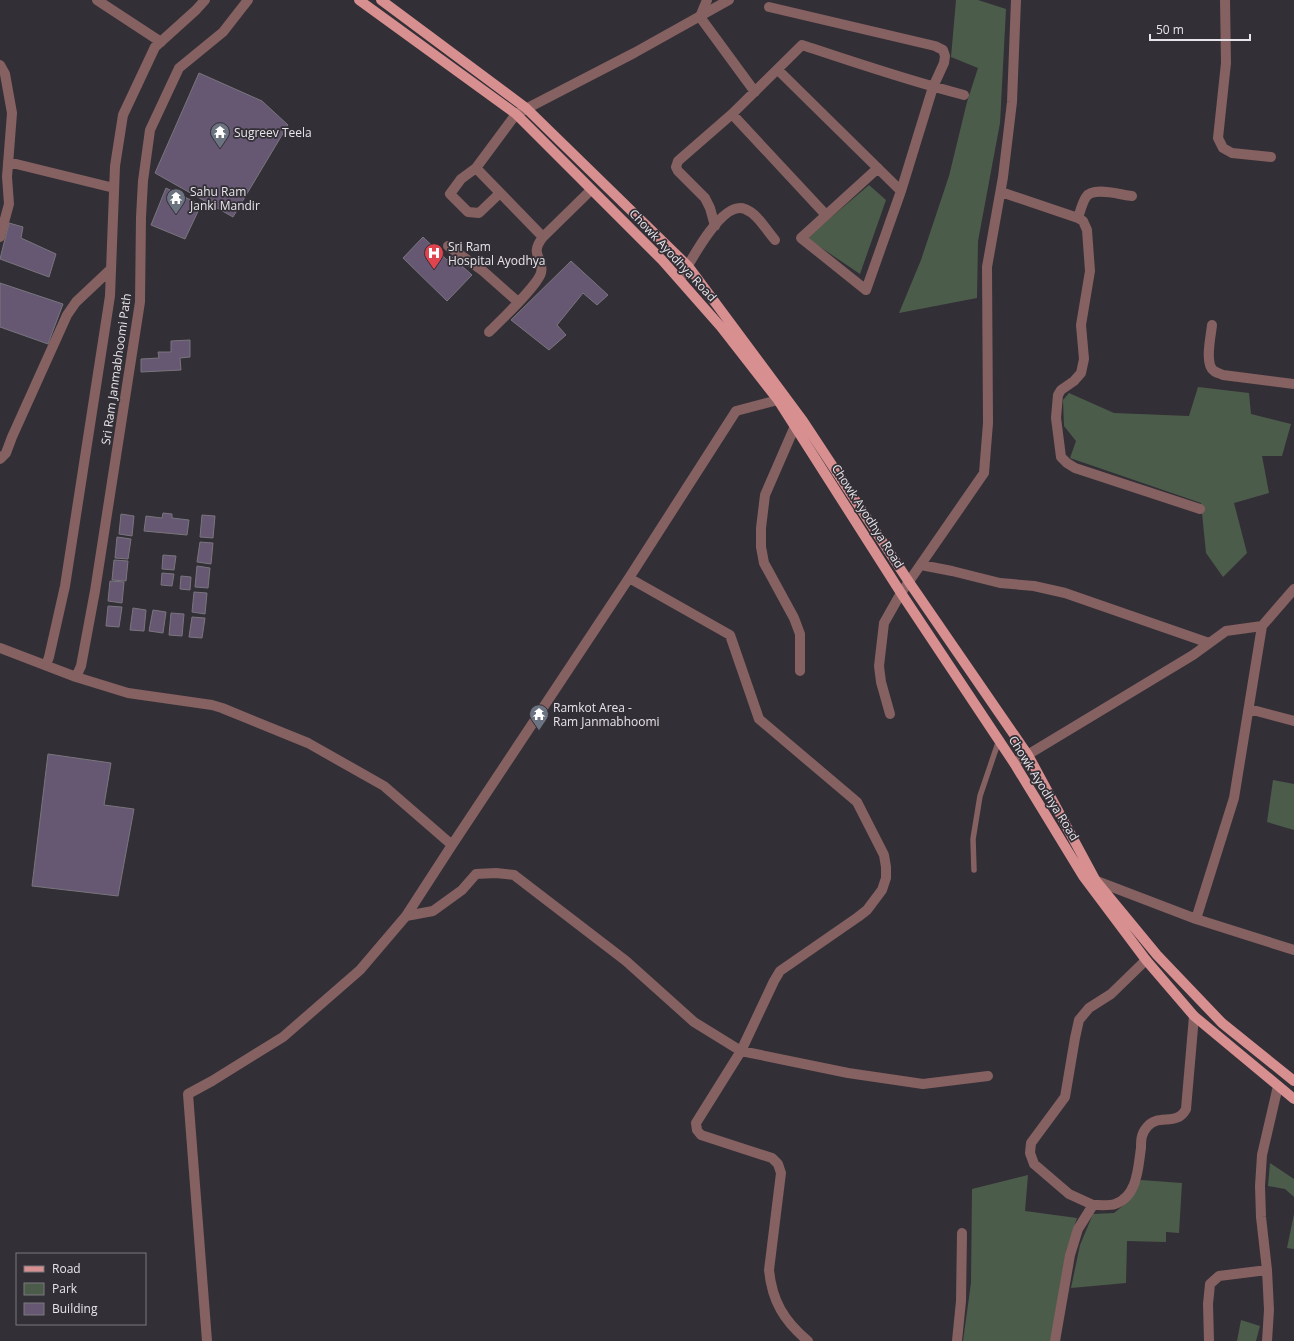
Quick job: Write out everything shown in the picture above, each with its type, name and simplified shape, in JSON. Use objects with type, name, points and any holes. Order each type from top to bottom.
[{"type":"main road","name":"Chowk Ayodhya Road","points":[[359,0],[516,114],[662,260],[721,327],[778,400],[901,593],[1014,763],[1083,876],[1146,960],[1194,1016],[1294,1100]]},
{"type":"main road","points":[[381,0],[526,108],[688,266],[803,421],[909,582],[1028,755],[1096,881],[1157,955],[1222,1023],[1294,1081]]},
{"type":"street","points":[[97,0],[161,42]]},
{"type":"street","name":"Sri Ram Janmabhoomi Path","points":[[46,665],[65,586],[110,296],[114,166],[123,115],[155,47],[205,0]]},
{"type":"street","name":"Sri Ram Janmabhoomi Path","points":[[76,677],[81,666],[95,591],[140,302],[143,181],[150,130],[180,68],[223,32],[248,0]]},
{"type":"street","points":[[700,17],[707,0]]},
{"type":"street","points":[[500,193],[479,213],[468,212],[450,194],[461,179],[476,168],[516,114],[634,53],[729,0]]},
{"type":"street","points":[[890,714],[881,682],[879,666],[884,623],[901,593],[984,473],[988,423],[987,267],[1001,192],[1012,102],[1016,0]]},
{"type":"street","points":[[1226,0],[1226,63],[1218,138],[1223,148],[1232,153],[1271,157]]},
{"type":"street","points":[[769,7],[935,46],[943,50],[945,56],[944,63],[933,87],[901,191],[866,290],[801,238],[878,168]]},
{"type":"street","points":[[700,17],[756,92]]},
{"type":"street","points":[[715,226],[710,208],[705,198],[678,171],[676,167],[678,161],[756,92],[802,45],[885,73],[964,95]]},
{"type":"street","points":[[0,65],[5,74],[12,113],[8,162],[4,186],[10,204],[0,237]]},
{"type":"street","points":[[778,70],[901,191]]},
{"type":"street","points":[[732,114],[826,215]]},
{"type":"street","points":[[8,162],[114,188]]},
{"type":"street","points":[[476,168],[543,238]]},
{"type":"street","points":[[489,332],[518,302],[540,274],[540,262],[536,250],[543,238],[591,190]]},
{"type":"street","points":[[1078,218],[1086,197],[1090,193],[1100,191],[1132,196]]},
{"type":"street","points":[[1001,192],[1078,218],[1083,221],[1087,230],[1090,271],[1081,325],[1084,359],[1081,373],[1074,381],[1061,390],[1058,395],[1056,418],[1061,457],[1075,468],[1200,509]]},
{"type":"street","points":[[680,280],[703,240],[726,214],[737,208],[744,208],[752,213],[775,240]]},
{"type":"street","points":[[448,246],[483,271],[518,302]]},
{"type":"street","points":[[0,459],[6,453],[67,315],[76,302],[111,269]]},
{"type":"street","points":[[1212,325],[1208,355],[1210,365],[1214,371],[1223,374],[1294,384]]},
{"type":"street","points":[[207,1341],[188,1094],[212,1081],[283,1037],[360,970],[406,916],[629,578],[736,411],[778,400]]},
{"type":"street","points":[[795,426],[765,494],[761,528],[761,547],[764,563],[794,618],[800,634],[800,670]]},
{"type":"street","points":[[921,565],[1000,583],[1034,586],[1064,593],[1209,643]]},
{"type":"street","points":[[629,578],[730,635],[759,719],[857,802],[884,855],[886,878],[882,890],[876,900],[858,918],[780,971],[741,1051],[696,1123],[697,1130],[701,1135],[772,1158],[778,1164],[781,1173],[769,1270],[770,1280],[781,1312],[793,1327],[808,1341]]},
{"type":"street","points":[[1196,919],[1234,798],[1262,626],[1294,589]]},
{"type":"street","points":[[1014,763],[1193,655],[1226,631],[1262,626]]},
{"type":"street","points":[[0,648],[76,677],[128,693],[212,706],[308,743],[384,786],[452,845]]},
{"type":"street","points":[[1249,709],[1294,721]]},
{"type":"street","points":[[406,916],[433,911],[462,890],[476,874],[496,873],[514,875],[626,961],[694,1022],[741,1051],[848,1072],[923,1084],[988,1076]]},
{"type":"street","points":[[1083,876],[1196,919],[1294,950]]},
{"type":"street","points":[[1146,960],[1111,994],[1089,1008],[1079,1020],[1065,1097],[1031,1143],[1030,1153],[1034,1164],[1069,1194],[1094,1205],[1115,1204],[1129,1193],[1136,1181],[1142,1134],[1147,1126],[1154,1121],[1178,1118],[1182,1116],[1186,1109],[1194,1016]]},
{"type":"street","points":[[1267,1341],[1269,1310],[1267,1270],[1261,1217],[1260,1186],[1262,1155],[1278,1086]]},
{"type":"street","points":[[1055,1341],[1070,1255],[1078,1229],[1094,1205]]},
{"type":"street","points":[[958,1341],[961,1301],[962,1233]]},
{"type":"street","points":[[1209,1341],[1208,1304],[1210,1284],[1219,1276],[1267,1270]]},
{"type":"lane","points":[[974,870],[973,839],[980,796],[999,740]]},
{"type":"green space","points":[[956,0],[978,0],[1006,9],[1000,123],[978,241],[977,298],[899,313],[921,260],[949,176],[967,102],[978,68],[951,57]]},
{"type":"green space","points":[[869,185],[886,200],[860,274],[807,238]]},
{"type":"green space","points":[[1198,387],[1249,393],[1251,414],[1291,424],[1282,456],[1262,456],[1269,493],[1234,503],[1247,553],[1223,577],[1206,553],[1201,503],[1070,458],[1076,441],[1064,426],[1063,400],[1069,393],[1114,413],[1189,416]]},
{"type":"green space","points":[[1273,780],[1294,784],[1294,830],[1267,822]]},
{"type":"green space","points":[[1270,1163],[1294,1179],[1294,1197],[1285,1189],[1268,1186]]},
{"type":"green space","points":[[1028,1175],[1025,1211],[1077,1218],[1066,1251],[1051,1341],[963,1341],[971,1283],[972,1189]]},
{"type":"green space","points":[[1141,1180],[1182,1183],[1179,1233],[1166,1232],[1166,1242],[1127,1241],[1126,1283],[1071,1288],[1080,1245],[1093,1214],[1114,1213],[1125,1204]]},
{"type":"green space","points":[[1294,1214],[1294,1249],[1287,1248]]},
{"type":"green space","points":[[1241,1320],[1260,1326],[1256,1341],[1237,1341]]},
{"type":"building","name":"Sugreev Teela","points":[[199,73],[262,101],[288,125],[233,217],[155,173]]},
{"type":"building","name":"Sahu Ram Janki Mandir","points":[[166,188],[201,205],[185,239],[151,225]]},
{"type":"building","points":[[9,223],[23,227],[21,238],[56,254],[49,277],[0,259]]},
{"type":"building","points":[[423,237],[447,260],[451,256],[472,275],[447,301],[403,258]]},
{"type":"building","points":[[571,261],[608,295],[597,305],[583,293],[557,325],[566,335],[549,350],[511,320]]},
{"type":"building","points":[[0,283],[63,304],[48,344],[0,327]]},
{"type":"building","points":[[190,340],[190,357],[180,358],[181,370],[141,372],[141,359],[159,358],[158,352],[171,352],[171,341]]},
{"type":"building","points":[[163,513],[172,514],[172,518],[189,520],[187,535],[144,531],[146,516],[162,518]]},
{"type":"building","points":[[121,514],[134,516],[132,536],[119,534]]},
{"type":"building","points":[[202,515],[215,516],[213,538],[200,537]]},
{"type":"building","points":[[117,537],[131,539],[128,559],[115,558]]},
{"type":"building","points":[[200,542],[213,543],[211,564],[197,562]]},
{"type":"building","points":[[163,555],[176,556],[174,570],[162,569]]},
{"type":"building","points":[[114,560],[128,561],[126,581],[112,580]]},
{"type":"building","points":[[197,566],[210,568],[208,588],[195,587]]},
{"type":"building","points":[[162,573],[174,574],[172,586],[161,585]]},
{"type":"building","points":[[181,576],[191,577],[190,590],[180,589]]},
{"type":"building","points":[[110,581],[124,582],[122,603],[108,601]]},
{"type":"building","points":[[194,592],[207,593],[205,614],[192,612]]},
{"type":"building","points":[[108,606],[122,607],[119,627],[106,626]]},
{"type":"building","points":[[133,608],[146,610],[144,631],[130,630]]},
{"type":"building","points":[[153,610],[166,612],[163,633],[149,631]]},
{"type":"building","points":[[171,613],[184,614],[182,636],[169,635]]},
{"type":"building","points":[[192,617],[205,618],[202,638],[189,637]]},
{"type":"building","points":[[48,754],[111,763],[104,805],[134,809],[118,896],[32,886]]},
{"type":"place","name":"Sugreev Teela","points":[[220,149]]},
{"type":"place","name":"Sahu Ram Janki Mandir","points":[[176,215]]},
{"type":"place","name":"Sri Ram Hospital Ayodhya","points":[[434,270]]},
{"type":"place","name":"Ramkot Area - Ram Janmabhoomi","points":[[539,731]]}]
